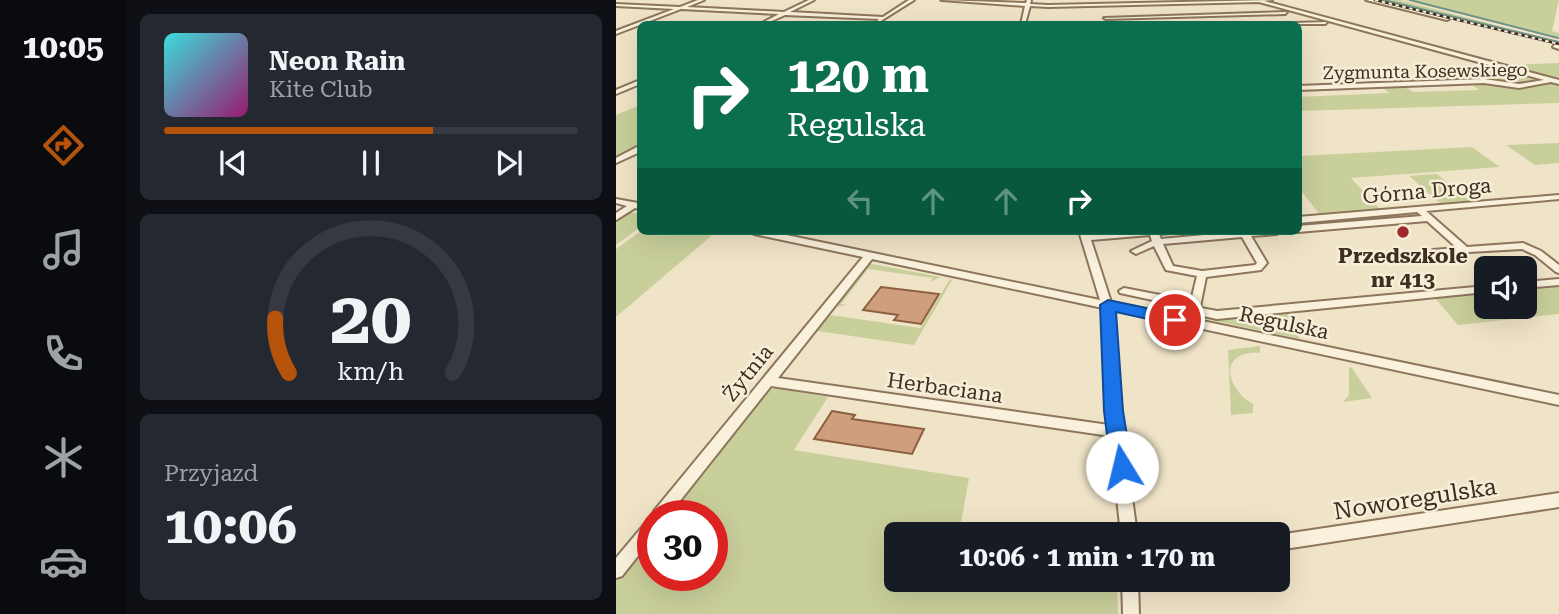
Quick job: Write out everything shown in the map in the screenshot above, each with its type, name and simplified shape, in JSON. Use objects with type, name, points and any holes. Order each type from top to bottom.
[{"type":"street","points":[[647,21],[702,0]]},
{"type":"street","points":[[769,21],[812,0]]},
{"type":"street","points":[[879,21],[912,0]]},
{"type":"street","points":[[943,0],[1270,0]]},
{"type":"street","points":[[1255,0],[1559,82]]},
{"type":"street","points":[[1368,0],[1447,19]]},
{"type":"street","points":[[1024,21],[1029,2]]},
{"type":"street","points":[[616,5],[884,18]]},
{"type":"street","points":[[1171,17],[1298,12]]},
{"type":"street","points":[[1106,18],[1298,12]]},
{"type":"street","points":[[1302,24],[1336,23]]},
{"type":"street","points":[[618,32],[637,25]]},
{"type":"street","points":[[618,32],[637,32]]},
{"type":"street","name":"Zygmunta Kosewskiego","points":[[1302,88],[1480,81],[1524,86],[1551,80]]},
{"type":"street","points":[[616,92],[637,83]]},
{"type":"street","points":[[616,161],[637,150]]},
{"type":"street","name":"Górna Droga","points":[[1302,220],[1559,197]]},
{"type":"street","points":[[616,201],[637,206]]},
{"type":"street","points":[[616,217],[637,206]]},
{"type":"street","points":[[1419,209],[1464,249]]},
{"type":"street","points":[[1302,229],[1429,218]]},
{"type":"street","name":"Regulska","points":[[772,235],[1559,401]]},
{"type":"street","points":[[1127,522],[1116,431],[1108,305],[1084,235],[1215,235]]},
{"type":"street","points":[[1155,237],[1169,268],[1202,274],[1260,267],[1261,261],[1246,235]]},
{"type":"street","points":[[1451,237],[1465,236]]},
{"type":"street","points":[[1136,251],[1155,237]]},
{"type":"street","points":[[1436,251],[1523,246],[1538,253],[1559,270]]},
{"type":"street","name":"Żytnia","points":[[672,500],[869,256]]},
{"type":"street","points":[[1194,305],[1202,274]]},
{"type":"street","points":[[1537,284],[1559,282]]},
{"type":"street","points":[[1125,291],[1194,305],[1198,311],[1229,316],[1474,290]]},
{"type":"street","name":"Herbaciana","points":[[769,381],[1116,431]]},
{"type":"street","name":"Noworegulska","points":[[1290,541],[1559,500]]},
{"type":"street","points":[[616,570],[637,544]]},
{"type":"street","points":[[1130,592],[1131,614]]},
{"type":"green space","points":[[1384,0],[1400,0],[1559,42]]},
{"type":"green space","points":[[1404,0],[1559,0],[1552,31],[1559,33],[1559,38]]},
{"type":"green space","points":[[1559,63],[1559,81],[1499,65]]},
{"type":"green space","points":[[1513,71],[1546,80],[1536,81],[1529,86],[1550,81],[1559,83],[1559,103],[1302,111],[1302,97],[1389,93],[1380,86],[1403,85],[1413,92],[1479,90],[1469,82],[1493,79],[1483,72]]},
{"type":"green space","points":[[637,106],[637,149],[616,159],[616,115]]},
{"type":"green space","points":[[1559,143],[1559,163],[1535,165],[1506,145]]},
{"type":"green space","points":[[1472,147],[1500,167],[1351,178],[1380,209],[1320,215],[1302,192],[1302,156]]},
{"type":"green space","points":[[1437,174],[1471,202],[1441,204],[1409,176]]},
{"type":"green space","points":[[628,213],[637,213],[637,229],[616,245],[616,220]]},
{"type":"green space","points":[[637,234],[712,235],[616,317],[616,249]]},
{"type":"green space","points":[[867,263],[941,277],[930,282],[933,278],[868,269],[841,304],[847,305],[836,307]]},
{"type":"green space","points":[[950,279],[952,280],[914,345],[817,331],[830,315],[920,328]]},
{"type":"green space","points":[[1559,286],[1559,314],[1537,316],[1537,288]]},
{"type":"green space","points":[[1474,294],[1474,319],[1513,319],[1458,325],[1435,298]]},
{"type":"green space","points":[[1287,313],[1300,339],[1211,320],[1221,319]]},
{"type":"green space","points":[[1260,346],[1260,353],[1238,357],[1232,363],[1230,371],[1236,388],[1253,404],[1253,413],[1231,415],[1228,350]]},
{"type":"green space","points":[[1349,367],[1372,398],[1343,402],[1349,395]]},
{"type":"green space","points":[[775,388],[828,397],[794,450],[969,478],[961,522],[884,522],[884,592],[1117,592],[1118,614],[616,614],[616,580],[637,553],[637,591],[728,591],[728,500],[679,500],[766,391]]},
{"type":"building","points":[[881,287],[939,294],[921,324],[894,320],[898,315],[863,310]]},
{"type":"building","points":[[832,411],[855,415],[852,419],[924,429],[912,454],[814,439]]},
{"type":"waterway","points":[[1384,0],[1559,42]]},
{"type":"waterway","points":[[1410,0],[1558,38]]},
{"type":"railway","points":[[1375,0],[1559,44]]},
{"type":"place","name":"Przedszkole nr 413","points":[[1403,232]]},
{"type":"route","points":[[1122,467],[1114,411],[1108,305],[1175,320]]}]
